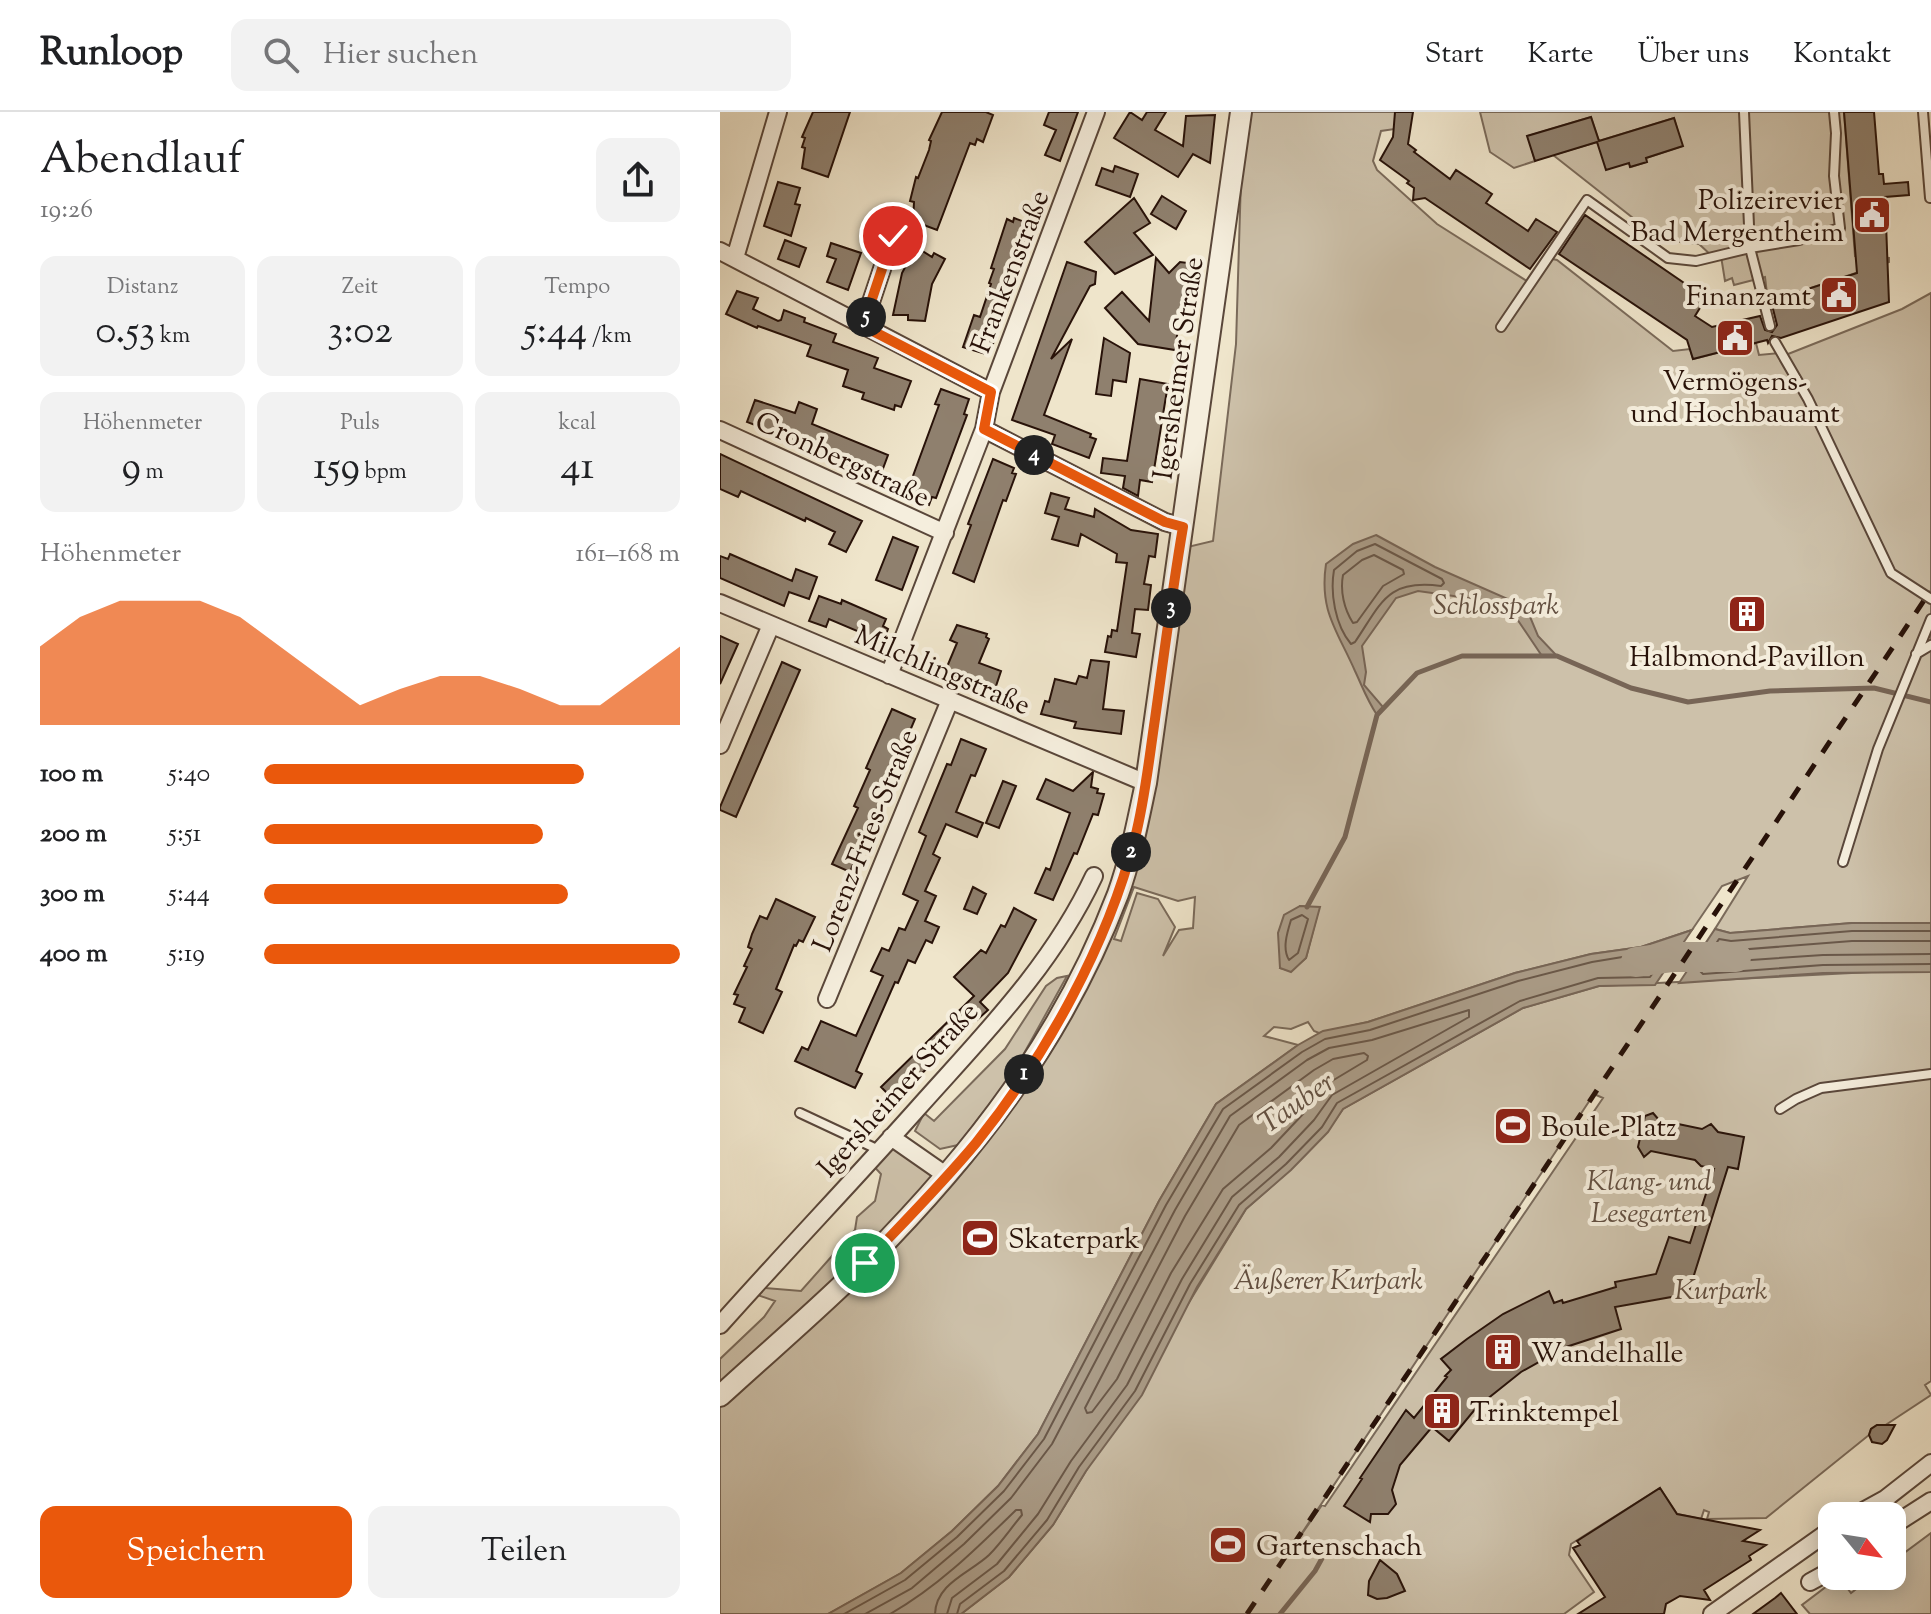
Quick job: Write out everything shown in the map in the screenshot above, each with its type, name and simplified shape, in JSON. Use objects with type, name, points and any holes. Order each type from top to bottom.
[{"type":"street","points":[[778,112],[727,255],[991,392]]},
{"type":"street","name":"Frankenstraße","points":[[889,675],[984,429],[991,392],[1096,112]]},
{"type":"street","name":"Igersheimer Straße","points":[[720,1396],[865,1263],[947,1176],[986,1128],[1039,1052],[1070,1000],[1119,892],[1135,838],[1146,783],[1241,112]]},
{"type":"street","points":[[863,326],[893,236]]},
{"type":"street","points":[[984,429],[1165,522],[1183,527]]},
{"type":"street","name":"Cronbergstraße","points":[[720,430],[945,533]]},
{"type":"street","name":"Milchlingstraße","points":[[720,603],[1146,783]]},
{"type":"street","points":[[720,745],[771,625]]},
{"type":"street","name":"Lorenz-Fries-Straße","points":[[827,999],[950,700]]},
{"type":"street","name":"Igersheimer Straße","points":[[720,1325],[976,1046],[1030,982],[1082,902],[1094,876]]},
{"type":"street","points":[[891,1137],[947,1176]]},
{"type":"street","points":[[1880,1502],[1931,1463]]},
{"type":"street","points":[[1906,1517],[1931,1501]]},
{"type":"street","points":[[1712,1614],[1818,1539]]},
{"type":"street","points":[[1810,1582],[1818,1578]]},
{"type":"lane","points":[[1744,112],[1750,248],[1770,326]]},
{"type":"lane","points":[[1501,327],[1587,200],[1668,258],[1696,261],[1799,240],[1840,228],[1834,176],[1834,112]]},
{"type":"lane","points":[[1923,112],[1930,198]]},
{"type":"lane","points":[[1775,342],[1818,420],[1891,573],[1931,599]]},
{"type":"lane","points":[[1843,862],[1878,749],[1931,619]]},
{"type":"lane","points":[[1914,658],[1931,645]]},
{"type":"lane","points":[[1780,1109],[1821,1088],[1931,1074]]},
{"type":"lane","points":[[800,1113],[879,1150]]},
{"type":"green space","name":"Schlosspark","points":[[1243,112],[1395,112],[1395,129],[1381,131],[1373,161],[1377,170],[1437,224],[1530,283],[1548,258],[1557,260],[1673,351],[1690,349],[1693,359],[1756,343],[1759,355],[1780,353],[1783,356],[1902,309],[1931,293],[1931,590],[1927,596],[1931,599],[1931,923],[1852,923],[1730,933],[1715,929],[1748,876],[1722,886],[1692,930],[1641,947],[1591,954],[1515,973],[1368,1022],[1319,1033],[1308,1022],[1291,1029],[1274,1027],[1264,1036],[1298,1045],[1216,1104],[1159,1201],[1038,1434],[998,1486],[952,1531],[901,1573],[828,1614],[720,1614],[720,1359],[764,1317],[775,1301],[749,1292],[753,1287],[801,1291],[855,1230],[857,1217],[875,1201],[881,1174],[869,1161],[891,1137],[946,1175],[1039,1052],[1119,892],[1179,549],[1213,541],[1236,344]],"holes":[[[1134,887],[1178,901],[1195,897],[1193,928],[1179,930],[1163,956],[1175,927],[1158,899],[1137,893],[1121,941],[1114,939]],[[1300,906],[1319,908],[1306,958],[1291,971],[1280,968]]]},
{"type":"green space","points":[[1480,112],[1844,112],[1855,256],[1889,258],[1889,262],[1768,302],[1765,277],[1734,285],[1732,278],[1725,281],[1721,256],[1713,257],[1699,244],[1661,240],[1553,155],[1597,142],[1631,167],[1646,162],[1646,158],[1682,146],[1674,118],[1599,141],[1591,117],[1528,136],[1535,161],[1514,168],[1490,152]]},
{"type":"green space","name":"Kurpark","points":[[1891,971],[1931,972],[1931,1381],[1925,1385],[1931,1395],[1884,1426],[1877,1425],[1871,1429],[1869,1435],[1766,1518],[1707,1519],[1709,1512],[1704,1510],[1701,1519],[1677,1514],[1660,1488],[1571,1544],[1569,1555],[1594,1592],[1564,1614],[961,1614],[1009,1577],[1053,1525],[1246,1209],[1310,1150],[1343,1109],[1523,1008],[1599,986]],"holes":[[[1594,1094],[1603,1098],[1325,1506],[1322,1505],[1292,1548]]]},
{"type":"green space","points":[[1067,976],[1012,1075],[958,1145],[940,1149],[915,1131],[924,1113],[934,1121],[1005,1049],[1046,986],[1057,978]]},
{"type":"green space","points":[[1931,1533],[1931,1614],[1810,1614],[1802,1605],[1822,1590],[1849,1590],[1851,1593],[1855,1590],[1906,1590],[1906,1552]]},
{"type":"water","points":[[1376,535],[1435,567],[1526,607],[1538,636],[1557,656],[1542,656],[1515,616],[1482,600],[1418,591],[1396,598],[1362,646],[1366,672],[1364,685],[1383,707],[1377,715],[1331,620],[1324,580],[1326,564],[1353,544]]},
{"type":"water","points":[[1300,906],[1320,907],[1306,958],[1291,972],[1280,968],[1278,933],[1284,915]]},
{"type":"water","points":[[1852,923],[1931,923],[1931,972],[1823,973],[1679,983],[1715,929],[1730,933]]},
{"type":"water","points":[[1692,930],[1655,985],[1599,986],[1523,1008],[1343,1109],[1328,1132],[1246,1209],[1197,1287],[1142,1395],[1086,1471],[1053,1525],[1009,1577],[961,1614],[828,1614],[901,1573],[952,1531],[998,1486],[1038,1434],[1159,1201],[1216,1104],[1298,1045],[1323,1031],[1368,1022],[1515,973],[1591,954],[1641,947]]},
{"type":"building","points":[[813,112],[850,112],[828,177],[802,168],[805,138],[802,137]]},
{"type":"building","points":[[942,112],[986,112],[993,115],[983,142],[977,139],[975,145],[970,143],[937,230],[913,221],[914,202],[910,201],[916,177],[929,150],[929,140]]},
{"type":"building","points":[[1049,112],[1078,112],[1060,161],[1045,155],[1056,130],[1044,125]]},
{"type":"building","points":[[1130,112],[1142,120],[1147,112],[1166,112],[1155,130],[1183,146],[1186,116],[1215,115],[1210,163],[1193,154],[1178,177],[1114,138]]},
{"type":"building","points":[[1395,112],[1413,112],[1408,144],[1450,179],[1456,170],[1492,194],[1486,203],[1528,231],[1536,219],[1557,232],[1530,269],[1425,198],[1413,200],[1414,188],[1407,183],[1409,181],[1380,160],[1393,137]]},
{"type":"building","points":[[1844,112],[1874,112],[1879,174],[1883,174],[1884,184],[1908,182],[1909,195],[1885,197],[1889,302],[1781,338],[1772,336],[1768,343],[1767,340],[1693,359],[1687,340],[1559,254],[1585,215],[1706,298],[1695,316],[1712,327],[1760,316],[1765,330],[1772,332],[1777,325],[1771,301],[1857,273]]},
{"type":"building","points":[[1591,117],[1599,141],[1674,118],[1683,146],[1646,158],[1647,162],[1630,167],[1629,163],[1606,170],[1597,142],[1535,161],[1527,136]]},
{"type":"building","points":[[1115,166],[1138,174],[1130,197],[1096,185],[1102,168],[1113,172]]},
{"type":"building","points":[[778,182],[800,188],[795,204],[800,205],[791,236],[764,226]]},
{"type":"building","points":[[1162,196],[1186,211],[1176,229],[1151,214]]},
{"type":"building","points":[[1134,198],[1150,223],[1134,233],[1153,255],[1115,274],[1085,242]]},
{"type":"building","points":[[1014,218],[1030,224],[1027,232],[1033,235],[1011,292],[1007,290],[995,322],[1000,324],[989,355],[963,347],[974,315],[980,317],[991,284],[994,269],[991,268],[1007,219],[1013,222]]},
{"type":"building","points":[[785,240],[806,248],[799,267],[778,259]]},
{"type":"building","points":[[831,243],[861,253],[848,290],[827,282],[836,259],[827,256]]},
{"type":"building","points":[[916,247],[932,257],[934,253],[945,259],[932,284],[925,321],[908,320],[908,315],[893,315],[902,273]]},
{"type":"building","points":[[1156,258],[1169,273],[1180,262],[1196,264],[1191,308],[1181,307],[1175,350],[1138,344],[1105,308],[1122,292],[1149,321]]},
{"type":"building","points":[[1067,262],[1096,272],[1095,284],[1090,286],[1051,359],[1072,339],[1044,415],[1091,434],[1090,437],[1096,439],[1089,458],[1052,444],[1055,435],[1012,420]]},
{"type":"building","points":[[737,291],[758,298],[753,309],[778,321],[784,310],[805,318],[804,322],[836,334],[833,342],[878,358],[874,368],[911,381],[901,407],[895,405],[894,410],[862,399],[864,393],[843,386],[848,370],[807,356],[811,345],[757,328],[726,314]]},
{"type":"building","points":[[1104,338],[1130,353],[1126,382],[1113,380],[1111,396],[1096,394]]},
{"type":"building","points":[[1140,379],[1168,384],[1152,482],[1140,480],[1138,496],[1123,488],[1125,476],[1101,473],[1103,458],[1127,461]]},
{"type":"building","points":[[941,389],[969,399],[964,414],[967,415],[936,498],[932,497],[929,505],[906,495],[939,405],[935,404]]},
{"type":"building","points":[[755,400],[795,413],[799,402],[817,409],[812,424],[888,455],[878,482],[861,475],[863,471],[747,422]]},
{"type":"building","points":[[720,454],[862,521],[846,552],[829,544],[835,532],[741,491],[738,497],[720,489]]},
{"type":"building","points":[[993,459],[1014,468],[1012,473],[1016,474],[1006,501],[1003,500],[974,582],[953,573]]},
{"type":"building","points":[[1051,493],[1069,498],[1065,509],[1094,517],[1095,509],[1131,530],[1158,534],[1155,557],[1149,556],[1144,584],[1151,585],[1148,610],[1135,609],[1132,633],[1140,634],[1136,657],[1105,652],[1108,636],[1111,637],[1112,630],[1117,631],[1127,563],[1116,562],[1117,554],[1081,534],[1078,546],[1052,539],[1059,517],[1045,513]]},
{"type":"building","points":[[893,537],[918,547],[902,590],[876,580]]},
{"type":"building","points":[[730,554],[792,581],[796,569],[817,577],[809,599],[789,592],[784,606],[720,578],[720,556],[728,559]]},
{"type":"building","points":[[819,596],[841,604],[842,600],[886,619],[883,626],[888,629],[883,642],[829,619],[826,627],[809,621]]},
{"type":"building","name":"Halbmond-Pavillon","points":[[1743,603],[1751,603],[1757,613],[1751,623],[1743,623],[1737,617],[1737,609]]},
{"type":"building","points":[[957,625],[987,634],[989,639],[979,663],[1001,671],[994,692],[965,683],[955,686],[952,677],[944,674],[957,643],[950,640]]},
{"type":"building","points":[[720,636],[738,644],[720,684]]},
{"type":"building","points":[[1091,660],[1109,662],[1103,709],[1124,711],[1121,734],[1074,728],[1076,722],[1041,714],[1045,701],[1049,702],[1055,679],[1076,684],[1079,676],[1087,678]]},
{"type":"building","points":[[782,662],[800,670],[736,817],[720,810],[720,807]]},
{"type":"building","points":[[892,709],[915,719],[850,872],[832,864],[858,808],[854,806],[870,770],[866,768]]},
{"type":"building","points":[[961,739],[986,749],[956,812],[983,823],[977,837],[946,824],[933,854],[940,858],[925,891],[936,896],[925,921],[939,927],[932,943],[926,940],[915,963],[908,960],[898,983],[895,982],[856,1071],[862,1074],[855,1088],[795,1061],[802,1047],[808,1050],[821,1021],[856,1036],[883,976],[871,971],[882,948],[889,951],[899,928],[905,930],[918,901],[903,894],[926,836],[919,832],[947,764],[951,765]]},
{"type":"building","points":[[1093,772],[1091,787],[1098,789],[1097,793],[1104,794],[1098,815],[1093,814],[1053,900],[1035,893],[1046,868],[1050,870],[1070,813],[1037,799],[1046,779],[1073,791]]},
{"type":"building","points":[[1003,781],[1016,786],[999,828],[986,823]]},
{"type":"building","points":[[973,887],[986,894],[977,914],[964,909]]},
{"type":"building","points":[[776,899],[815,917],[803,942],[799,940],[794,945],[776,989],[782,992],[763,1033],[739,1022],[745,1008],[734,1004],[738,995],[734,994],[747,967],[744,966],[752,949],[748,947],[752,934],[760,916],[767,919]]},
{"type":"building","points":[[1014,908],[1036,920],[1008,973],[980,1002],[988,1010],[975,1019],[895,1101],[881,1087],[974,996],[954,977],[981,950],[986,953]]},
{"type":"building","points":[[1653,1113],[1659,1120],[1702,1129],[1711,1124],[1718,1132],[1744,1137],[1738,1169],[1728,1167],[1688,1294],[1615,1307],[1621,1329],[1566,1347],[1521,1372],[1476,1408],[1449,1441],[1432,1427],[1400,1465],[1392,1490],[1396,1504],[1388,1514],[1371,1514],[1370,1522],[1344,1506],[1406,1410],[1414,1418],[1447,1377],[1451,1370],[1441,1359],[1467,1339],[1503,1314],[1549,1291],[1554,1303],[1562,1300],[1563,1303],[1616,1287],[1615,1282],[1656,1274],[1669,1237],[1690,1243],[1714,1169],[1701,1166],[1695,1160],[1651,1151],[1644,1157],[1638,1147],[1645,1116]]},
{"type":"building","points":[[1877,1425],[1895,1425],[1882,1444],[1872,1442],[1869,1435]]},
{"type":"building","points":[[1660,1488],[1677,1514],[1760,1530],[1743,1541],[1766,1545],[1749,1556],[1751,1560],[1704,1590],[1710,1600],[1680,1596],[1666,1604],[1664,1614],[1578,1614],[1605,1597],[1573,1548],[1580,1545],[1577,1541]]},
{"type":"building","points":[[1380,1560],[1397,1574],[1405,1591],[1387,1598],[1377,1599],[1368,1595],[1369,1581]]},
{"type":"building","points":[[1781,1593],[1797,1614],[1753,1614],[1775,1598]]},
{"type":"waterway","points":[[1307,907],[1345,837],[1377,715],[1417,673],[1462,656],[1557,656],[1631,688],[1688,702],[1770,691],[1874,688],[1931,702]]},
{"type":"waterway","name":"Tauber","points":[[1636,962],[1673,957],[1736,957]]},
{"type":"waterway","points":[[1280,1614],[1315,1571],[1331,1542]]},
{"type":"railway","points":[[1247,1614],[1931,590]]},
{"type":"place","name":"Polizeirevier Bad Mergentheim","points":[[1872,215]]},
{"type":"place","name":"Finanzamt","points":[[1839,295]]},
{"type":"place","name":"Vermögens- und Hochbauamt","points":[[1735,338]]},
{"type":"place","name":"Halbmond-Pavillon","points":[[1747,614]]},
{"type":"place","name":"Boule-Platz","points":[[1513,1126]]},
{"type":"place","name":"Skaterpark","points":[[980,1238]]},
{"type":"place","name":"Wandelhalle","points":[[1503,1352]]},
{"type":"place","name":"Trinktempel","points":[[1442,1411]]},
{"type":"place","name":"Gartenschach","points":[[1228,1545]]},
{"type":"route","points":[[865,1263],[978,1140],[1039,1052],[1070,1000],[1098,942],[1119,892],[1135,838],[1146,783],[1183,527],[1165,522],[984,429],[991,392],[863,326],[893,236]]},
{"type":"park label","name":"Klang- und Lesegarten","points":[[1649,1196]]},
{"type":"park label","name":"Äußerer Kurpark","points":[[1328,1279]]}]
